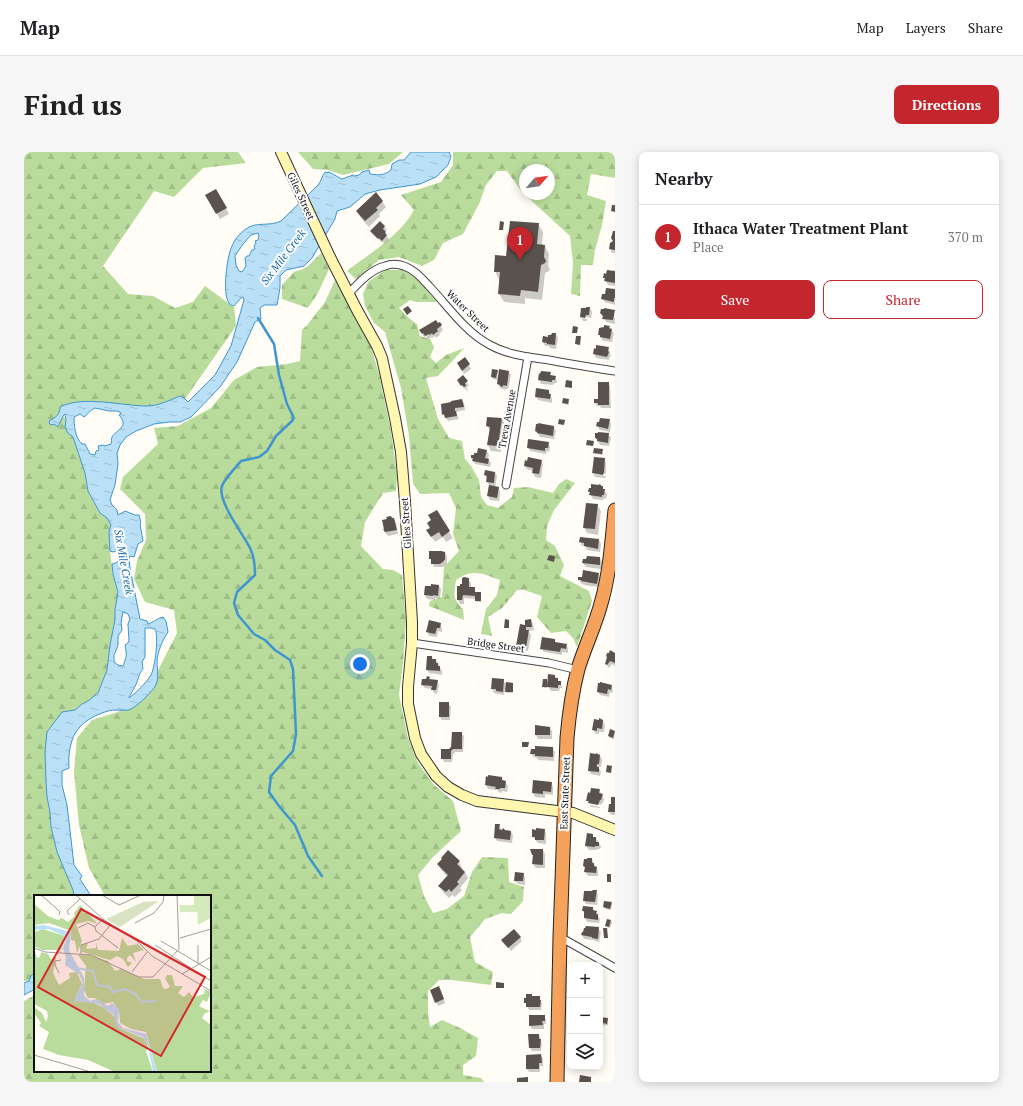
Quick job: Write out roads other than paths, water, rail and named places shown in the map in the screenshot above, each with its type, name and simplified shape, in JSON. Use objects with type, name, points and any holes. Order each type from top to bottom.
[{"type":"highway","name":"East State Street","points":[[557,1082],[560,937],[569,712],[578,670],[603,599],[615,510]]},
{"type":"street","name":"Giles Street","points":[[280,152],[330,257],[382,358],[401,452],[412,622],[408,704],[420,754],[436,776],[448,787],[477,801],[565,812],[580,816],[615,830]]},
{"type":"street","name":"Water Street","points":[[349,293],[378,268],[392,264],[404,266],[417,274],[464,325],[488,344],[496,348],[528,357],[615,371]]},
{"type":"street","name":"Treva Avenue","points":[[506,486],[528,357]]},
{"type":"street","name":"Bridge Street","points":[[412,643],[548,663],[578,670]]},
{"type":"street","points":[[560,937],[615,968]]},
{"type":"water","name":"Six Mile Creek","points":[[411,152],[449,152],[451,157],[448,165],[436,177],[420,184],[380,190],[365,194],[350,207],[337,211],[335,219],[312,258],[304,266],[286,270],[280,276],[280,288],[277,305],[264,305],[260,308],[261,319],[255,322],[237,362],[220,387],[191,417],[180,422],[154,424],[136,431],[126,437],[120,445],[117,453],[118,464],[115,485],[110,500],[112,505],[117,510],[118,515],[125,511],[139,515],[143,541],[138,544],[134,557],[129,556],[140,619],[147,621],[148,624],[163,617],[166,621],[168,632],[162,642],[158,654],[157,682],[152,691],[129,710],[110,710],[88,720],[76,732],[72,742],[69,752],[69,768],[62,771],[62,785],[67,805],[74,865],[82,876],[80,879],[90,895],[74,895],[57,852],[51,827],[46,782],[45,752],[47,732],[62,712],[75,710],[98,693],[107,670],[115,620],[118,592],[112,564],[119,560],[118,550],[113,552],[110,551],[109,532],[111,525],[107,518],[100,513],[88,491],[85,473],[73,437],[68,433],[65,427],[65,414],[58,427],[54,424],[51,425],[49,423],[50,420],[57,415],[60,407],[80,402],[91,401],[151,406],[180,396],[188,402],[215,375],[231,346],[244,300],[243,297],[241,298],[234,306],[229,304],[226,292],[226,275],[230,251],[234,241],[239,235],[254,225],[272,224],[281,221],[320,183],[325,172],[342,179],[353,175],[359,175],[362,172],[369,170],[370,174],[381,175],[391,170],[392,164],[399,160],[404,160]],"holes":[[[258,233],[259,236],[258,240],[255,241],[255,249],[252,250],[249,256],[245,258],[246,266],[242,272],[239,271],[236,265],[235,256],[251,235]],[[95,408],[120,412],[121,414],[119,415],[123,423],[121,428],[112,437],[111,444],[98,446],[99,450],[96,451],[95,455],[90,454],[85,444],[82,444],[78,438],[75,431],[74,420],[74,417],[80,414],[84,417]],[[123,612],[128,614],[130,619],[128,624],[129,641],[125,645],[126,655],[123,666],[114,662],[114,654],[118,645],[118,636],[122,630],[121,622]],[[145,628],[155,629],[156,633],[157,638],[154,665],[151,675],[147,681],[129,698],[143,669],[142,662],[145,657]]]},
{"type":"water","points":[[34,973],[34,990],[24,995],[24,983],[29,981]]},
{"type":"waterway","points":[[258,318],[274,344],[279,375],[293,420],[276,436],[267,451],[259,457],[241,461],[223,483],[221,492],[227,509],[250,548],[254,564],[255,575],[237,592],[234,603],[238,615],[254,634],[265,640],[275,650],[290,660],[293,669],[296,734],[293,751],[271,776],[269,792],[295,825],[308,856],[322,876]]},
{"type":"place","name":"Ithaca Water Treatment Plant","points":[[520,260]]}]
